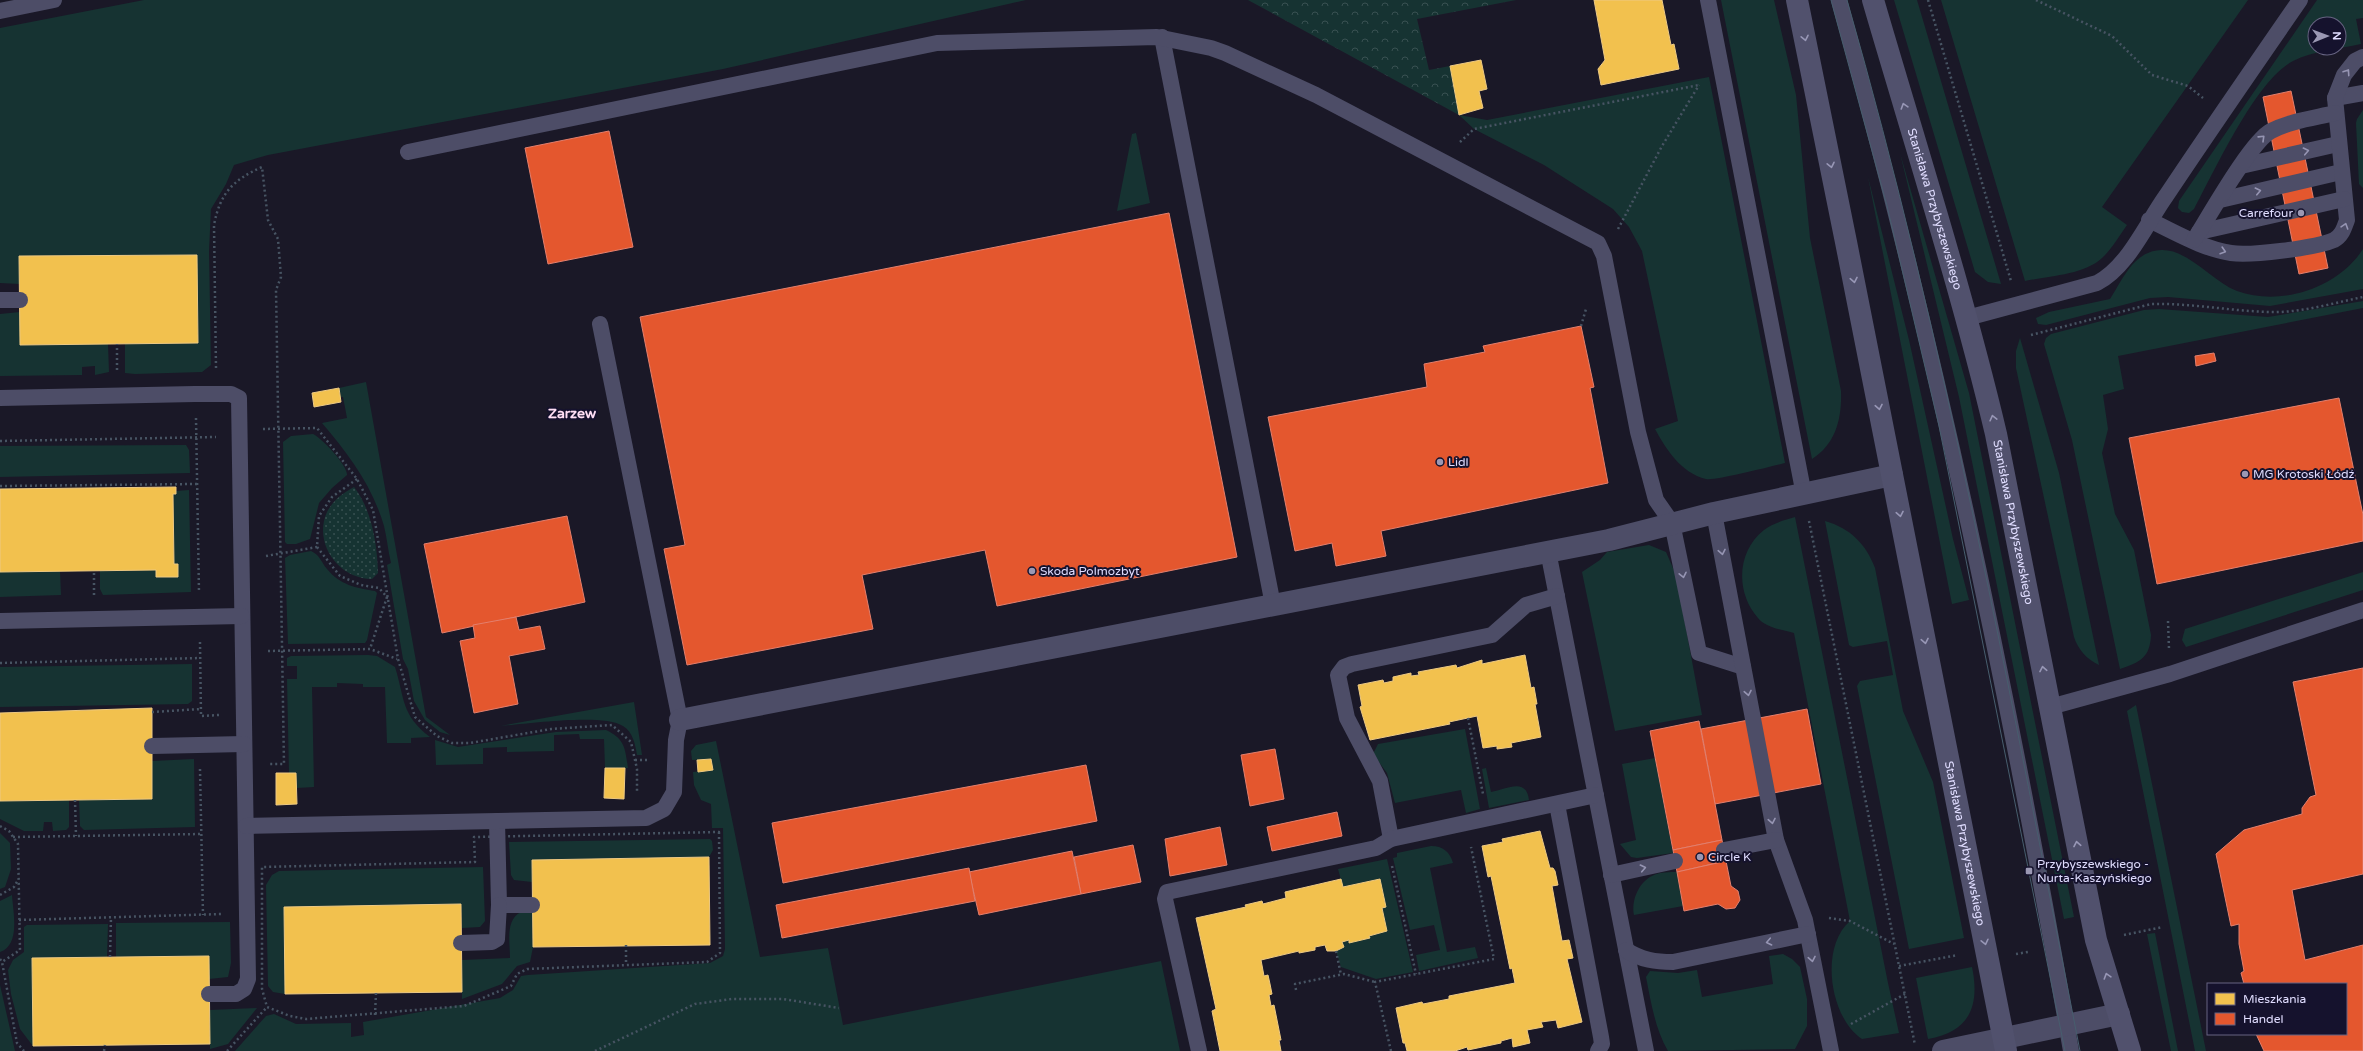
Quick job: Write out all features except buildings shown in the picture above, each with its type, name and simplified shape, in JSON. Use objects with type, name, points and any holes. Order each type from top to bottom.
[{"type":"main road","name":"Stanisława Przybyszewskiego","points":[[1797,0],[2005,1045]]},
{"type":"main road","name":"Stanisława Przybyszewskiego","points":[[1873,0],[1967,318],[1996,434],[2096,940],[2130,1051]]},
{"type":"street","points":[[680,720],[1609,540],[1672,523],[1892,475]]},
{"type":"street","points":[[1943,1051],[2005,1045],[2067,1025],[2119,1014]]},
{"type":"lane","points":[[0,11],[54,0]]},
{"type":"lane","points":[[1708,0],[1804,495]]},
{"type":"lane","points":[[1839,0],[1883,162],[1943,408],[1990,624],[2071,1051]]},
{"type":"lane","points":[[1967,318],[2097,283],[2110,276],[2121,265],[2149,220],[2300,0]]},
{"type":"lane","points":[[408,152],[937,43],[1162,37],[1212,48],[1225,53],[1316,95],[1598,243],[1604,256],[1642,445],[1656,500],[1672,523],[1699,653],[1743,666]]},
{"type":"lane","points":[[1162,37],[1273,605]]},
{"type":"lane","points":[[2149,220],[2196,236],[2232,254],[2285,251],[2334,240],[2342,233],[2347,220],[2335,106],[2344,75],[2355,61],[2363,57]]},
{"type":"lane","points":[[2196,236],[2254,146],[2270,131],[2335,106],[2363,93]]},
{"type":"lane","points":[[2241,166],[2338,144]]},
{"type":"lane","points":[[2220,200],[2341,172]]},
{"type":"lane","points":[[2196,236],[2344,199]]},
{"type":"lane","points":[[0,300],[20,300]]},
{"type":"lane","points":[[246,826],[646,818],[664,809],[674,792],[676,740],[680,720],[600,324]]},
{"type":"lane","points":[[0,398],[195,394],[231,394],[239,398],[246,826],[254,913],[248,979],[244,989],[236,994],[209,994]]},
{"type":"lane","points":[[1714,514],[1776,840],[1806,927],[1831,1050]]},
{"type":"lane","points":[[1548,551],[1646,1051]]},
{"type":"lane","points":[[1391,839],[1378,775],[1347,718],[1338,675],[1344,667],[1352,664],[1492,635],[1526,605],[1557,596]]},
{"type":"lane","points":[[2050,707],[2157,678],[2363,610]]},
{"type":"lane","points":[[0,621],[242,616]]},
{"type":"lane","points":[[152,746],[244,744]]},
{"type":"lane","points":[[1199,1051],[1165,899],[1167,892],[1376,848],[1391,839],[1596,795]]},
{"type":"lane","points":[[1557,804],[1601,1037],[1602,1044],[1598,1051]]},
{"type":"lane","points":[[461,943],[492,942],[497,939],[499,905],[497,821]]},
{"type":"lane","points":[[1724,850],[1776,840]]},
{"type":"lane","points":[[1611,875],[1675,861]]},
{"type":"lane","points":[[499,905],[532,905]]},
{"type":"lane","points":[[1626,950],[1634,956],[1651,961],[1673,962],[1806,927]]},
{"type":"path","points":[[1928,0],[2019,304]]},
{"type":"path","points":[[2036,0],[2112,36],[2152,75],[2188,86],[2222,114]]},
{"type":"path","points":[[1441,161],[1474,129],[1724,80]]},
{"type":"path","points":[[1604,256],[1662,146],[1699,85]]},
{"type":"path","points":[[222,744],[221,715],[201,716],[195,378],[210,376],[218,366],[214,224],[217,209],[229,188],[245,175],[262,167],[268,220],[278,239],[281,277],[276,290],[284,764],[269,764],[269,772]]},
{"type":"path","points":[[2031,335],[2151,304],[2168,303],[2253,311],[2288,312],[2363,297]]},
{"type":"path","points":[[1581,326],[1586,309]]},
{"type":"path","points":[[117,344],[117,372]]},
{"type":"path","points":[[0,441],[196,438],[218,437],[239,430],[317,428],[357,478],[373,510],[398,659],[416,717],[437,736],[452,743],[470,743],[551,729],[612,725],[631,742],[637,769],[636,834]]},
{"type":"path","points":[[357,478],[332,497],[319,516],[317,547],[340,576],[361,585],[379,588],[387,597]]},
{"type":"path","points":[[0,486],[197,484]]},
{"type":"path","points":[[1804,495],[1916,1051]]},
{"type":"path","points":[[242,560],[317,547]]},
{"type":"path","points":[[94,571],[94,599]]},
{"type":"path","points":[[370,649],[387,597]]},
{"type":"path","points":[[243,651],[370,649],[398,659]]},
{"type":"path","points":[[0,662],[200,658]]},
{"type":"path","points":[[152,712],[201,709]]},
{"type":"path","points":[[1468,718],[1487,818]]},
{"type":"path","points":[[635,760],[653,760]]},
{"type":"path","points":[[200,766],[203,915]]},
{"type":"path","points":[[75,800],[76,836]]},
{"type":"path","points":[[0,826],[13,837],[18,844],[20,950],[2,962]]},
{"type":"path","points":[[13,837],[201,834]]},
{"type":"path","points":[[1296,990],[1295,984],[1341,975],[1375,982],[1494,959],[1469,841]]},
{"type":"path","points":[[1392,864],[1416,974]]},
{"type":"path","points":[[0,895],[14,887],[18,880]]},
{"type":"path","points":[[19,920],[254,913]]},
{"type":"path","points":[[110,957],[111,917]]},
{"type":"path","points":[[1806,927],[1838,919],[1850,922],[1895,945]]},
{"type":"path","points":[[626,945],[626,966]]},
{"type":"path","points":[[1336,952],[1341,975]]},
{"type":"path","points":[[1899,966],[1961,954]]},
{"type":"path","points":[[0,959],[2,962],[17,1043],[24,1051]]},
{"type":"path","points":[[1375,982],[1391,1051]]},
{"type":"path","points":[[375,1015],[376,993]]},
{"type":"path","points":[[1831,1050],[1842,1032],[1852,1023],[1905,994]]},
{"type":"path","points":[[595,1051],[695,1004],[732,999],[783,999],[839,1008]]},
{"type":"path","points":[[227,1051],[267,1007]]},
{"type":"path","points":[[104,1051],[105,1045]]},
{"type":"green space","points":[[144,0],[1026,0],[723,69],[268,155],[234,165],[226,184],[211,209],[209,251],[211,365],[202,372],[135,374],[125,373],[125,344],[198,343],[196,255],[20,256],[20,284],[0,283],[0,28]]},
{"type":"green space","points":[[1248,0],[1516,0],[1417,19],[1429,70],[1450,66],[1459,115]]},
{"type":"green space","points":[[1721,0],[1774,0],[1796,95],[1810,238],[1841,391],[1839,420],[1836,430],[1827,446],[1812,459]]},
{"type":"green space","points":[[1894,0],[1917,0],[2001,284],[1988,282],[1975,272]]},
{"type":"green space","points":[[1941,0],[2248,0],[2102,207],[2127,225],[2109,251],[2094,264],[2086,268],[2065,274],[2025,281]]},
{"type":"green space","points":[[2317,0],[2363,0],[2363,18],[2356,19],[2361,44],[2347,47],[2347,16],[2307,16],[2307,56],[2293,61],[2279,71],[2265,87],[2251,106],[2225,150],[2194,209],[2189,213],[2182,212],[2178,208],[2179,201]]},
{"type":"green space","points":[[1709,77],[1785,463],[1732,476],[1706,479],[1697,476],[1682,466],[1669,452],[1655,429],[1678,421],[1642,251],[1629,227],[1613,209],[1544,165],[1474,129],[1459,115],[1487,120]]},
{"type":"green space","points":[[2363,110],[2363,188],[2359,184],[2356,123]]},
{"type":"green space","points":[[1136,133],[1150,203],[1117,211],[1132,134]]},
{"type":"green space","points":[[1900,153],[1969,393],[2074,917],[2064,919],[1959,397]]},
{"type":"green space","points":[[1868,177],[1909,340],[1953,539],[1969,600],[1952,604]]},
{"type":"green space","points":[[2363,249],[2363,289],[2270,306],[2168,297],[2150,298],[2046,325],[2038,324],[2036,318],[2049,312],[2110,299],[2126,273],[2136,261],[2148,253],[2160,250],[2172,251],[2183,256],[2226,286],[2237,291],[2272,297],[2307,291],[2324,284],[2352,263]]},
{"type":"green space","points":[[2363,301],[2363,308],[2118,356],[2124,389],[2103,395],[2108,429],[2102,453],[2115,514],[2134,550],[2151,635],[2149,649],[2143,658],[2120,669],[2072,440],[2044,344],[2046,338],[2051,334],[2144,310],[2159,309],[2268,317]]},
{"type":"green space","points":[[20,312],[21,345],[108,344],[109,372],[95,375],[95,366],[82,367],[82,375],[0,376],[0,314]]},
{"type":"green space","points":[[2020,338],[2059,473],[2099,665],[2090,660],[2083,653],[2074,637],[2016,368],[2016,351]]},
{"type":"green space","points":[[366,382],[426,717],[450,735],[440,732],[425,720],[414,701],[408,669],[403,659],[387,565],[391,563],[384,526],[373,497],[359,471],[322,423],[347,418],[343,397],[341,397],[339,388]]},
{"type":"green space","points":[[313,434],[339,459],[347,475],[332,488],[319,503],[310,539],[296,544],[287,544],[285,542],[283,442],[291,436]]},
{"type":"green space","points":[[186,445],[189,450],[190,473],[0,477],[0,446]]},
{"type":"green space","points":[[354,487],[365,506],[375,539],[378,573],[372,579],[349,573],[339,566],[326,547],[323,536],[324,524],[329,508],[339,497]]},
{"type":"green space","points":[[189,490],[191,592],[103,595],[100,589],[100,571],[156,570],[156,577],[178,564],[174,564],[173,494],[176,494],[176,491]]},
{"type":"green space","points":[[1795,517],[1899,1033],[1862,1039],[1851,1029],[1842,1016],[1836,1000],[1832,982],[1834,948],[1840,933],[1850,921],[1794,633],[1775,628],[1761,621],[1751,608],[1745,596],[1742,572],[1748,549],[1755,539],[1771,525]]},
{"type":"green space","points":[[1825,521],[1842,528],[1856,538],[1862,544],[1875,568],[1903,711],[1933,782],[1964,938],[1909,949],[1857,686],[1860,681],[1893,675],[1887,641],[1853,647],[1849,645]]},
{"type":"green space","points":[[1649,545],[1666,552],[1676,575],[1702,715],[1615,731],[1582,572],[1600,560],[1607,552]]},
{"type":"green space","points":[[311,551],[337,579],[349,585],[375,591],[377,593],[367,640],[365,643],[288,644],[285,558],[290,555]]},
{"type":"green space","points":[[60,571],[61,595],[0,597],[0,572]]},
{"type":"green space","points":[[2363,572],[2363,590],[2186,647],[2182,640],[2185,629]]},
{"type":"green space","points":[[291,656],[377,656],[395,667],[405,706],[409,714],[421,729],[430,737],[411,738],[411,743],[387,743],[385,687],[363,687],[363,684],[337,683],[337,687],[312,687],[314,787],[297,788],[296,773],[289,773],[287,679],[297,679],[297,666],[287,666],[287,658]]},
{"type":"green space","points":[[192,664],[192,701],[188,704],[0,707],[0,667]]},
{"type":"green space","points":[[634,702],[642,755],[637,755],[629,732],[623,726],[613,722],[599,720],[564,720],[500,726]]},
{"type":"green space","points":[[2136,705],[2206,1051],[2195,1051],[2127,711]]},
{"type":"green space","points":[[1465,729],[1480,809],[1466,813],[1461,790],[1395,803],[1387,773],[1373,754],[1378,744]]},
{"type":"green space","points":[[606,730],[621,741],[625,750],[628,768],[605,768],[604,739],[580,739],[579,734],[554,735],[554,751],[507,752],[507,747],[483,748],[483,764],[436,765],[435,740],[458,747],[556,732]]},
{"type":"green space","points":[[716,741],[760,957],[828,948],[843,1025],[1161,961],[1180,1051],[235,1051],[266,1016],[274,1014],[296,1024],[351,1023],[351,1037],[364,1035],[363,1022],[500,998],[513,990],[521,976],[710,963],[723,956],[725,949],[723,828],[712,828],[711,804],[701,800],[694,785],[693,772],[712,770],[711,759],[692,760],[691,751],[696,745]]},
{"type":"green space","points":[[1655,758],[1673,853],[1637,858],[1631,857],[1620,844],[1636,840],[1622,764]]},
{"type":"green space","points":[[194,759],[195,827],[84,830],[80,826],[79,800],[152,799],[152,761]]},
{"type":"green space","points":[[1486,768],[1491,792],[1509,787],[1520,787],[1527,793],[1529,800],[1489,808],[1482,769]]},
{"type":"green space","points":[[69,800],[69,827],[66,830],[53,831],[52,822],[44,822],[43,831],[24,831],[0,819],[0,801]]},
{"type":"green space","points":[[0,833],[10,843],[11,869],[5,887],[0,889]]},
{"type":"green space","points":[[710,839],[712,841],[713,850],[709,857],[532,860],[532,882],[514,880],[511,875],[509,842]]},
{"type":"green space","points":[[1431,846],[1439,847],[1445,850],[1453,863],[1430,868],[1447,952],[1475,947],[1478,958],[1419,971],[1416,955],[1440,950],[1434,925],[1410,930],[1393,858],[1397,857],[1397,853]]},
{"type":"green space","points":[[1387,859],[1413,972],[1376,979],[1341,967],[1336,951],[1344,947],[1342,942],[1349,940],[1350,943],[1387,931],[1382,908],[1386,906],[1380,879],[1343,887],[1338,869]]},
{"type":"green space","points":[[483,867],[485,921],[480,927],[462,928],[461,904],[284,907],[285,994],[273,992],[268,986],[266,885],[272,875],[279,871]]},
{"type":"green space","points":[[1677,872],[1683,906],[1634,915],[1633,909],[1635,897],[1640,886],[1644,882],[1656,874]]},
{"type":"green space","points":[[12,895],[14,919],[13,935],[11,943],[7,948],[0,952],[0,901]]},
{"type":"green space","points":[[521,912],[532,912],[533,947],[530,962],[517,966],[502,984],[462,999],[462,960],[510,958],[510,926],[516,916]]},
{"type":"green space","points":[[230,922],[231,963],[228,977],[209,979],[209,956],[116,957],[116,923]]},
{"type":"green space","points":[[108,924],[107,957],[32,958],[33,1046],[20,1029],[11,994],[8,970],[13,960],[24,952],[24,927],[27,925]]},
{"type":"green space","points":[[2155,933],[2178,1051],[2171,1051],[2147,934]]},
{"type":"green space","points":[[1783,954],[1792,959],[1800,967],[1807,999],[1807,1026],[1795,1049],[1668,1051],[1660,1034],[1652,1006],[1646,977],[1650,971],[1678,973],[1697,970],[1702,997],[1773,984],[1769,956]]},
{"type":"green space","points":[[1972,967],[1974,993],[1973,1005],[1969,1015],[1954,1030],[1928,1039],[1916,978]]},
{"type":"green space","points":[[0,985],[15,1051],[0,1051]]},
{"type":"green space","points":[[257,1008],[228,1044],[210,1049],[210,1010]]},
{"type":"tram line","points":[[1831,0],[1887,206],[1939,426],[2065,1051]]},
{"type":"tram line","points":[[1847,0],[1883,130],[1946,391],[2002,655],[2080,1051]]},
{"type":"place","name":"Carrefour","points":[[2301,213]]},
{"type":"place","name":"Lidl","points":[[1440,462]]},
{"type":"place","name":"MG Krotoski Łódź","points":[[2245,474]]},
{"type":"place","name":"Skoda Polmozbyt","points":[[1032,571]]},
{"type":"place","name":"Circle K","points":[[1700,857]]},
{"type":"place","name":"Przybyszewskiego - Nurta-Kaszyńskiego","points":[[2029,871]]},
{"type":"district","name":"Zarzew","points":[[572,413]]}]
